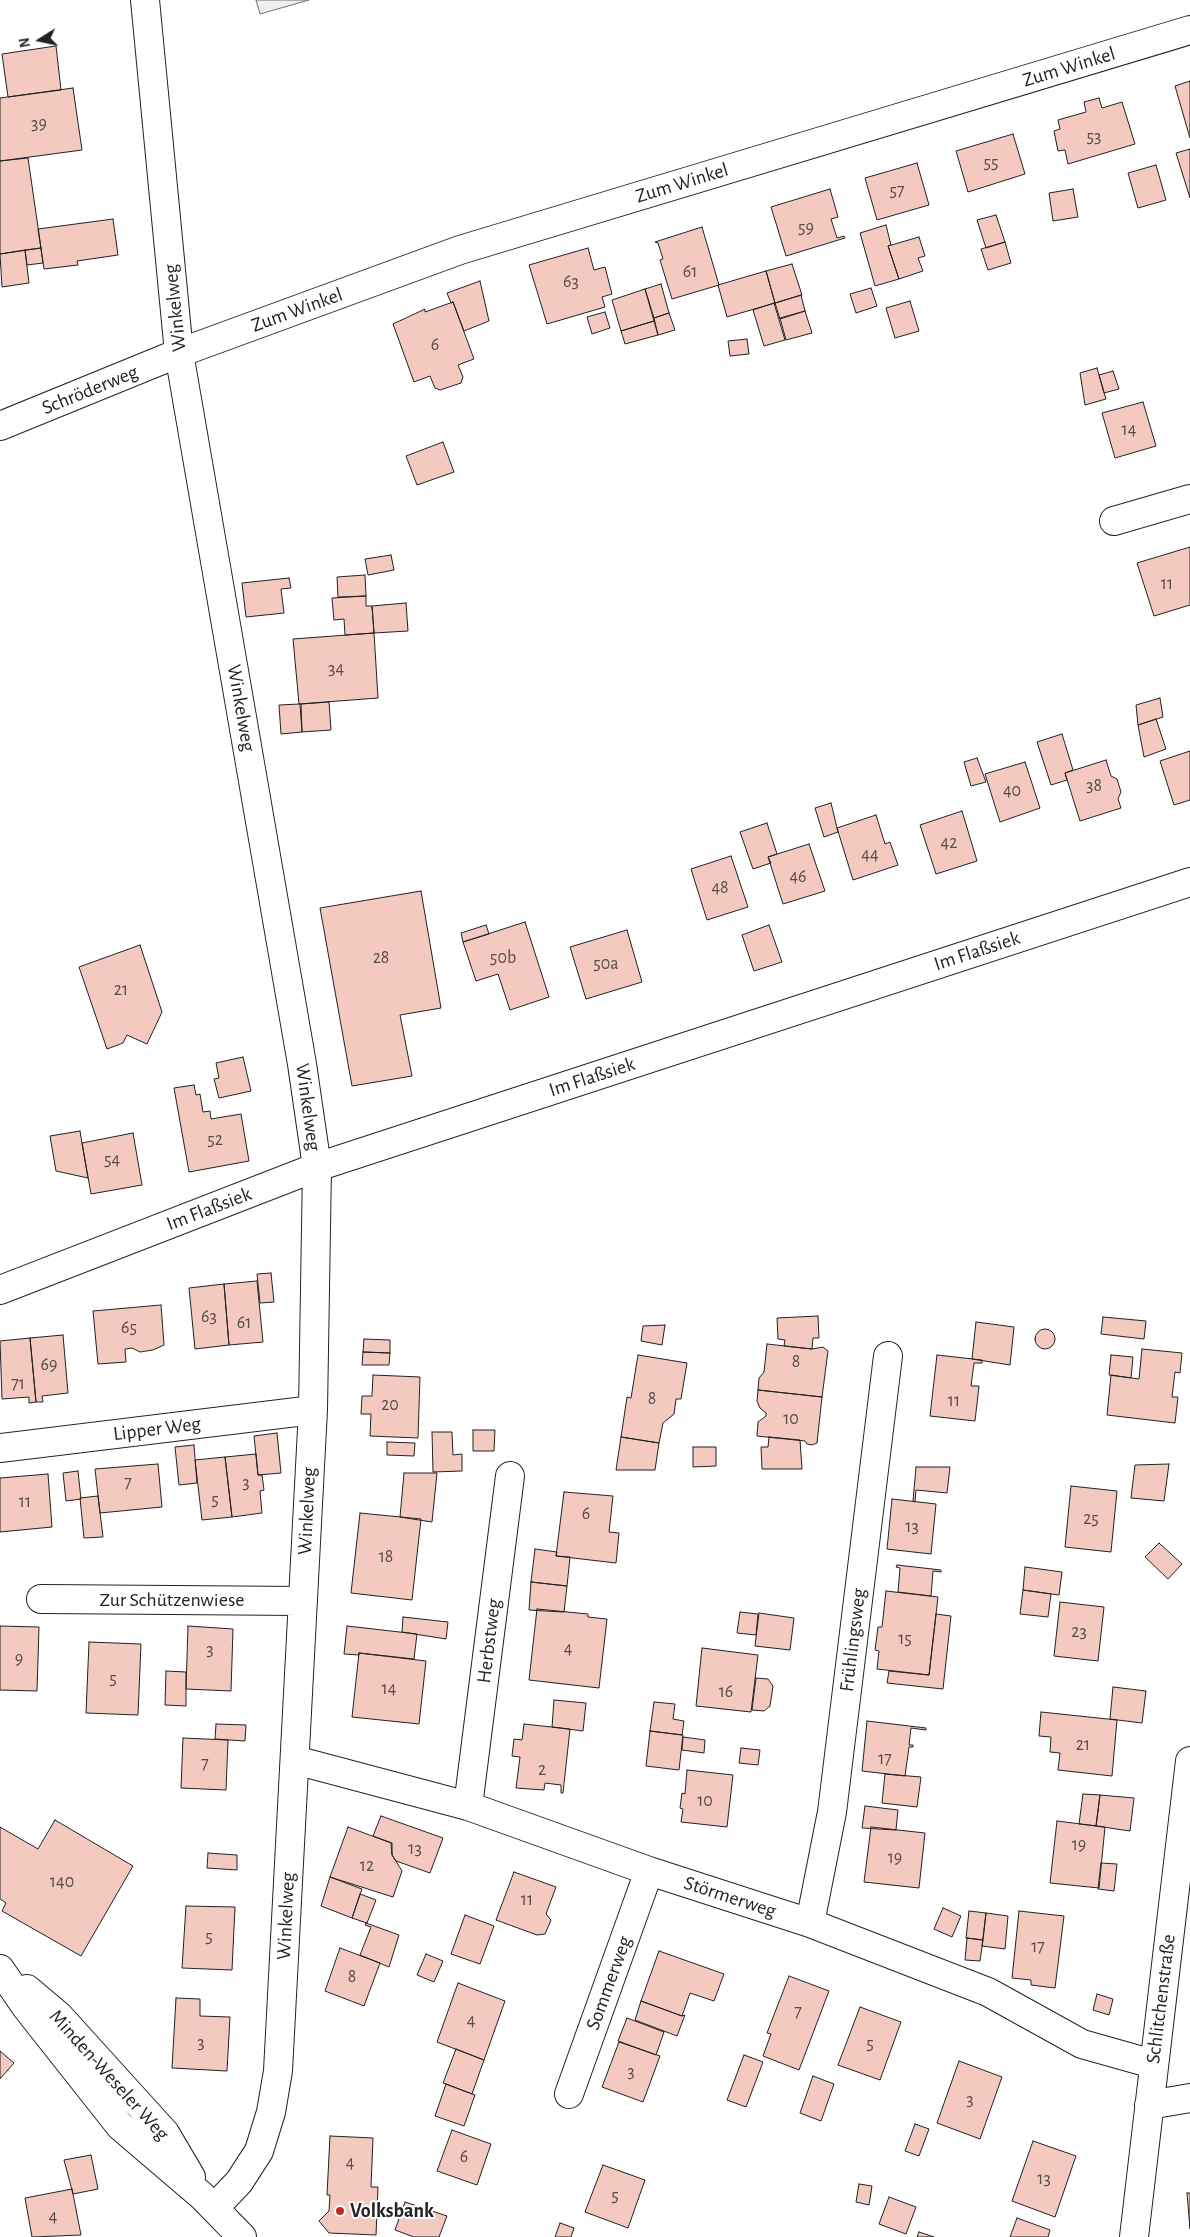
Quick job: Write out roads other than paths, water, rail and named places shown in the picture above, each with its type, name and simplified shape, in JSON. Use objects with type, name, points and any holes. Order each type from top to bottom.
[{"type":"street","name":"Winkelweg","points":[[145,0],[179,353],[302,1064],[317,1168],[313,1410],[278,2071],[271,2112],[259,2151],[250,2168],[227,2196],[209,2202]]},
{"type":"street","name":"Zum Winkel","points":[[179,353],[460,250],[1190,30]]},
{"type":"street","name":"Schröderweg","points":[[0,426],[179,353]]},
{"type":"street","points":[[1114,521],[1190,499]]},
{"type":"street","name":"Im Flaßsiek","points":[[0,1290],[317,1168],[1190,882]]},
{"type":"street","name":"Frühlingsweg","points":[[810,1923],[832,1812],[888,1356]]},
{"type":"street","name":"Lipper Weg","points":[[0,1448],[313,1410]]},
{"type":"street","name":"Herbstweg","points":[[468,1806],[510,1476]]},
{"type":"street","name":"Zur Schützenwiese","points":[[41,1598],[302,1601]]},
{"type":"street","name":"Störmerweg","points":[[295,1760],[468,1806],[648,1871],[810,1923],[988,1992],[1082,2044],[1153,2064]]},
{"type":"street","name":"Schlitchenstraße","points":[[1134,2237],[1190,1761]]},
{"type":"street","name":"Sommerweg","points":[[569,2094],[648,1871]]},
{"type":"street","name":"Minden-Weseler Weg","points":[[0,1968],[26,2007],[120,2126],[209,2202],[242,2237]]},
{"type":"street","points":[[1149,2105],[1190,2098]]},
{"type":"place","name":"Volksbank","points":[[340,2211]]}]
